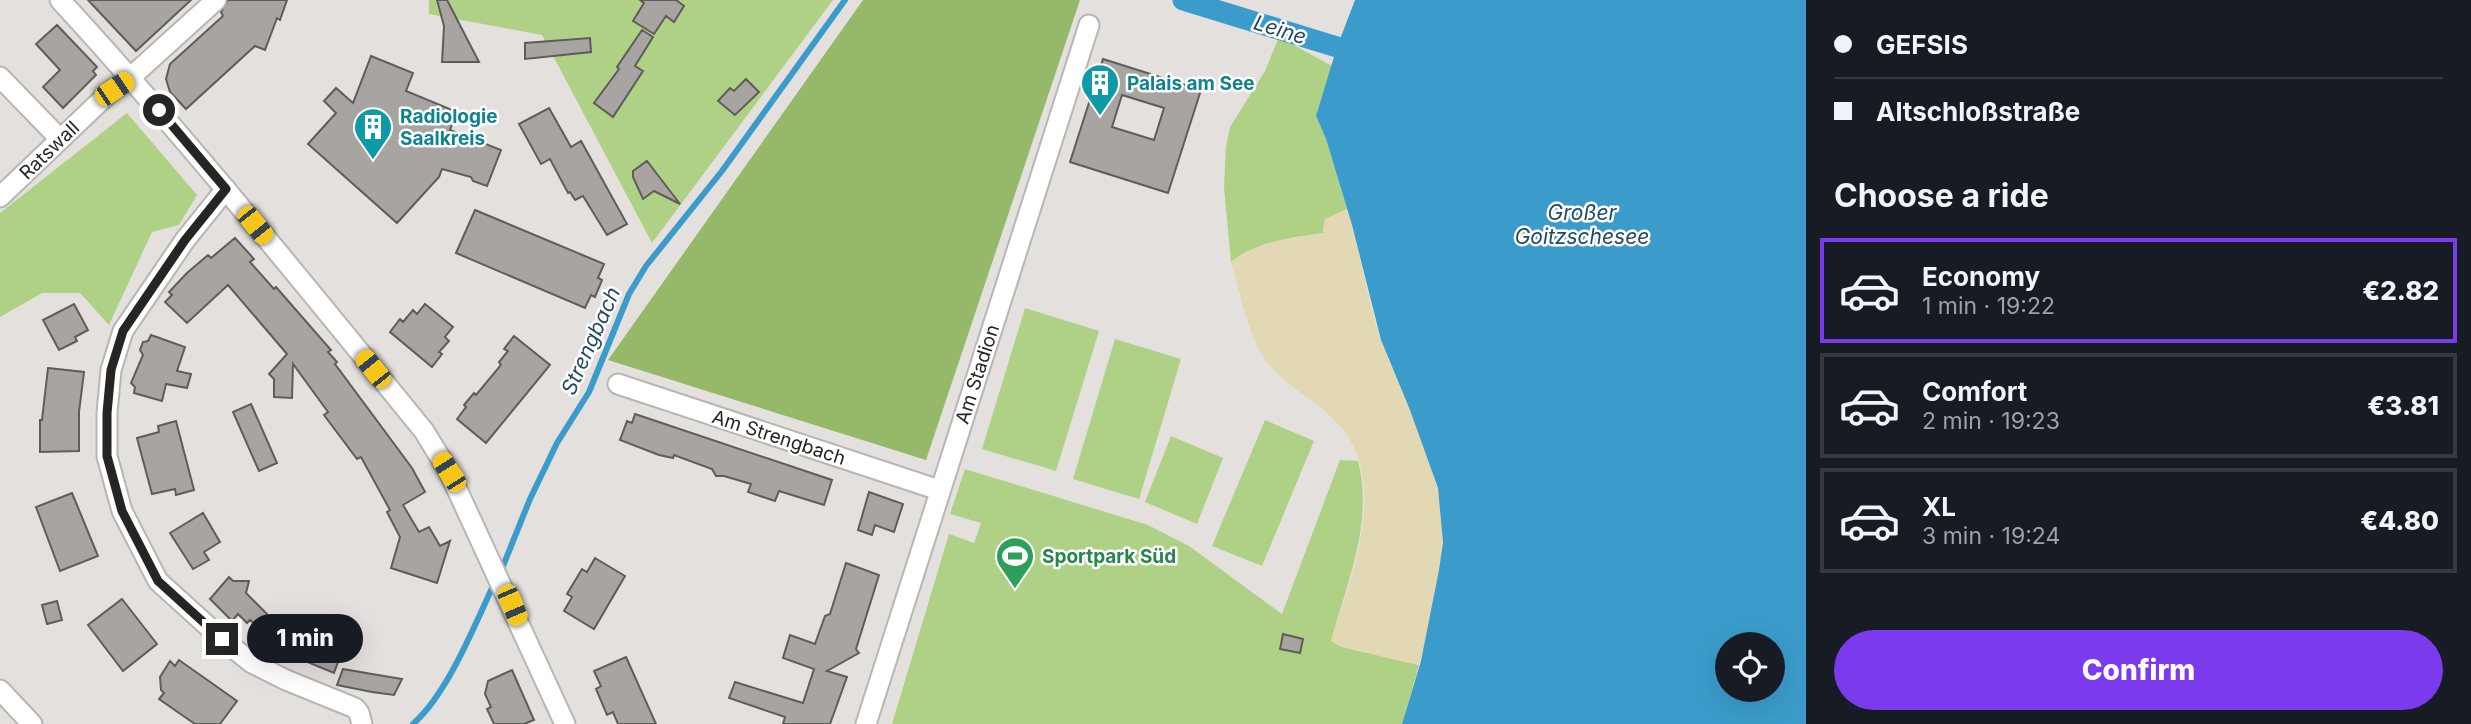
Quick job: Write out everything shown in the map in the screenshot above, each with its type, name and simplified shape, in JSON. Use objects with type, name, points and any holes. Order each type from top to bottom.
[{"type":"street","points":[[60,0],[131,77],[226,189],[424,430],[449,472],[565,724]]},
{"type":"street","name":"Ratswall","points":[[0,197],[114,89],[131,77],[216,0]]},
{"type":"street","name":"Am Stadion","points":[[866,724],[1090,25]]},
{"type":"street","points":[[0,77],[60,139]]},
{"type":"street","points":[[226,189],[185,240],[123,331],[111,370],[107,456],[122,511],[158,581],[252,663],[355,708],[362,724]]},
{"type":"street","name":"Am Strengbach","points":[[618,384],[939,490]]},
{"type":"street","points":[[0,690],[32,724]]},
{"type":"green space","points":[[429,0],[833,0],[652,243],[542,35],[429,14]]},
{"type":"green space","points":[[863,0],[1080,0],[926,460],[608,360]]},
{"type":"green space","points":[[1279,37],[1332,66],[1316,116],[1326,139],[1347,209],[1325,219],[1323,233],[1263,245],[1231,262],[1224,187],[1230,127],[1265,71]]},
{"type":"green space","points":[[127,113],[197,195],[179,225],[152,232],[109,325],[80,293],[42,293],[0,317],[0,213]]},
{"type":"green space","points":[[1025,308],[1099,331],[1056,471],[982,449]]},
{"type":"green space","points":[[1115,339],[1181,359],[1139,499],[1073,479]]},
{"type":"green space","points":[[1265,420],[1314,441],[1262,566],[1212,546]]},
{"type":"green space","points":[[1171,436],[1223,458],[1197,524],[1145,502]]},
{"type":"green space","points":[[1340,460],[1358,461],[1363,506],[1351,574],[1331,641],[1342,647],[1419,665],[1402,724],[892,724],[949,534],[974,543],[981,523],[950,514],[965,469],[1148,525],[1189,546],[1282,614]]},
{"type":"sand","points":[[1347,209],[1376,326],[1426,450],[1441,508],[1442,553],[1439,576],[1431,622],[1419,665],[1342,647],[1331,641],[1356,561],[1362,532],[1362,475],[1355,449],[1340,426],[1279,375],[1261,353],[1247,320],[1231,262],[1263,245],[1323,233],[1325,219]]},
{"type":"water","name":"Großer Goitzschesee","points":[[1355,0],[1806,0],[1806,724],[1402,724],[1421,661],[1439,570],[1443,542],[1438,488],[1381,340],[1352,225],[1326,139],[1316,116]]},
{"type":"building","points":[[88,0],[191,0],[136,51]]},
{"type":"building","points":[[228,0],[287,0],[265,50],[255,46],[186,109],[170,92],[166,79],[170,64],[223,16],[221,12]]},
{"type":"building","points":[[437,0],[447,0],[479,62],[442,62],[444,26]]},
{"type":"building","points":[[640,0],[676,0],[684,6],[674,22],[666,16],[654,34],[633,21],[644,3]]},
{"type":"building","points":[[57,25],[97,67],[93,71],[96,75],[63,108],[43,87],[60,70],[36,44]]},
{"type":"building","points":[[642,30],[653,37],[635,66],[643,71],[613,117],[594,103],[619,69],[617,67]]},
{"type":"building","points":[[590,38],[591,52],[525,59],[525,43]]},
{"type":"building","points":[[371,56],[413,73],[406,91],[457,112],[450,130],[501,150],[487,186],[473,181],[471,177],[442,169],[439,177],[397,223],[308,144],[336,113],[324,101],[336,88],[353,103]]},
{"type":"building","name":"Palais am See","points":[[1103,59],[1201,90],[1168,193],[1070,162]],"holes":[[[1122,95],[1164,108],[1154,140],[1112,127]]]},
{"type":"building","points":[[746,79],[759,92],[735,115],[718,101],[730,88],[734,91]]},
{"type":"building","points":[[549,108],[571,147],[581,141],[627,224],[607,235],[583,196],[575,200],[570,192],[568,193],[550,159],[541,164],[519,124]]},
{"type":"building","points":[[647,161],[680,204],[654,191],[643,199],[633,171]]},
{"type":"building","points":[[475,210],[604,264],[598,278],[602,280],[595,297],[591,295],[585,308],[456,253]]},
{"type":"building","points":[[235,238],[254,259],[250,262],[274,289],[276,287],[331,350],[328,352],[337,362],[335,364],[412,468],[425,492],[403,505],[419,532],[429,527],[440,546],[450,541],[437,583],[391,568],[400,537],[387,512],[390,510],[361,457],[357,459],[324,415],[328,412],[293,364],[292,398],[274,397],[274,379],[269,374],[287,354],[228,285],[187,323],[165,302],[172,295],[169,292],[187,273],[208,255],[211,258]]},
{"type":"building","points":[[74,304],[88,330],[75,337],[77,341],[59,350],[43,320]]},
{"type":"building","points":[[425,304],[453,327],[445,337],[449,341],[439,352],[442,354],[432,367],[390,332],[400,319],[403,322],[413,310],[417,314]]},
{"type":"building","points":[[151,335],[185,347],[177,371],[191,374],[187,388],[166,384],[162,401],[134,393],[135,387],[131,383],[143,355],[140,350],[143,342],[148,341]]},
{"type":"building","points":[[514,336],[550,365],[486,443],[457,419],[466,407],[464,405],[501,365],[499,362],[508,351],[504,349]]},
{"type":"building","points":[[48,368],[84,372],[79,412],[79,451],[40,452],[40,420]]},
{"type":"building","points":[[251,404],[277,463],[259,471],[233,412]]},
{"type":"building","points":[[635,414],[832,480],[824,505],[779,491],[775,501],[748,492],[751,484],[716,476],[712,469],[674,455],[673,458],[659,455],[620,440],[627,421],[632,423]]},
{"type":"building","points":[[176,421],[194,490],[176,495],[175,489],[152,494],[137,438],[159,432],[158,426]]},
{"type":"building","points":[[869,492],[903,504],[894,532],[875,525],[872,535],[858,530]]},
{"type":"building","points":[[72,493],[98,556],[60,571],[36,507]]},
{"type":"building","points":[[203,513],[220,542],[204,552],[209,560],[193,569],[170,533]]},
{"type":"building","points":[[595,558],[625,576],[594,629],[564,611],[572,597],[567,594],[582,569],[587,572]]},
{"type":"building","points":[[846,563],[879,575],[856,649],[859,653],[827,671],[847,677],[830,724],[783,724],[785,717],[729,698],[735,682],[803,703],[814,669],[783,658],[790,635],[815,644],[825,616],[830,614]]},
{"type":"building","points":[[229,577],[233,581],[249,581],[246,593],[281,628],[270,639],[250,620],[247,623],[238,614],[232,621],[210,599]]},
{"type":"building","points":[[122,599],[157,644],[123,671],[88,625]]},
{"type":"building","points":[[57,601],[62,620],[47,624],[42,605]]},
{"type":"building","points":[[312,627],[346,640],[334,673],[300,659]]},
{"type":"building","points":[[1283,634],[1303,639],[1300,653],[1280,649]]},
{"type":"building","points":[[626,657],[656,724],[618,724],[613,712],[607,715],[596,689],[601,686],[594,671]]},
{"type":"building","points":[[179,660],[237,701],[220,724],[195,724],[159,699],[164,693],[161,690],[160,677],[170,661],[175,666]]},
{"type":"building","points":[[343,669],[402,679],[394,695],[372,692],[337,685]]},
{"type":"building","points":[[512,670],[534,720],[524,724],[494,724],[487,709],[491,707],[485,694],[488,681]]},
{"type":"waterway","name":"Strengbach","points":[[501,571],[530,499],[557,443],[589,392],[629,294],[646,266],[722,171],[845,0]]},
{"type":"waterway","name":"Leine","points":[[1183,0],[1337,47]]},
{"type":"waterway","name":"Strengbach","points":[[413,724],[426,711],[449,677],[494,584]]},
{"type":"place","name":"Palais am See","points":[[1100,117]]},
{"type":"place","name":"Radiologie Saalkreis","points":[[373,161]]},
{"type":"place","name":"Sportpark Süd","points":[[1015,590]]},
{"type":"route","points":[[159,110],[226,189],[185,240],[123,331],[111,370],[107,456],[122,511],[158,581],[222,639]]}]
